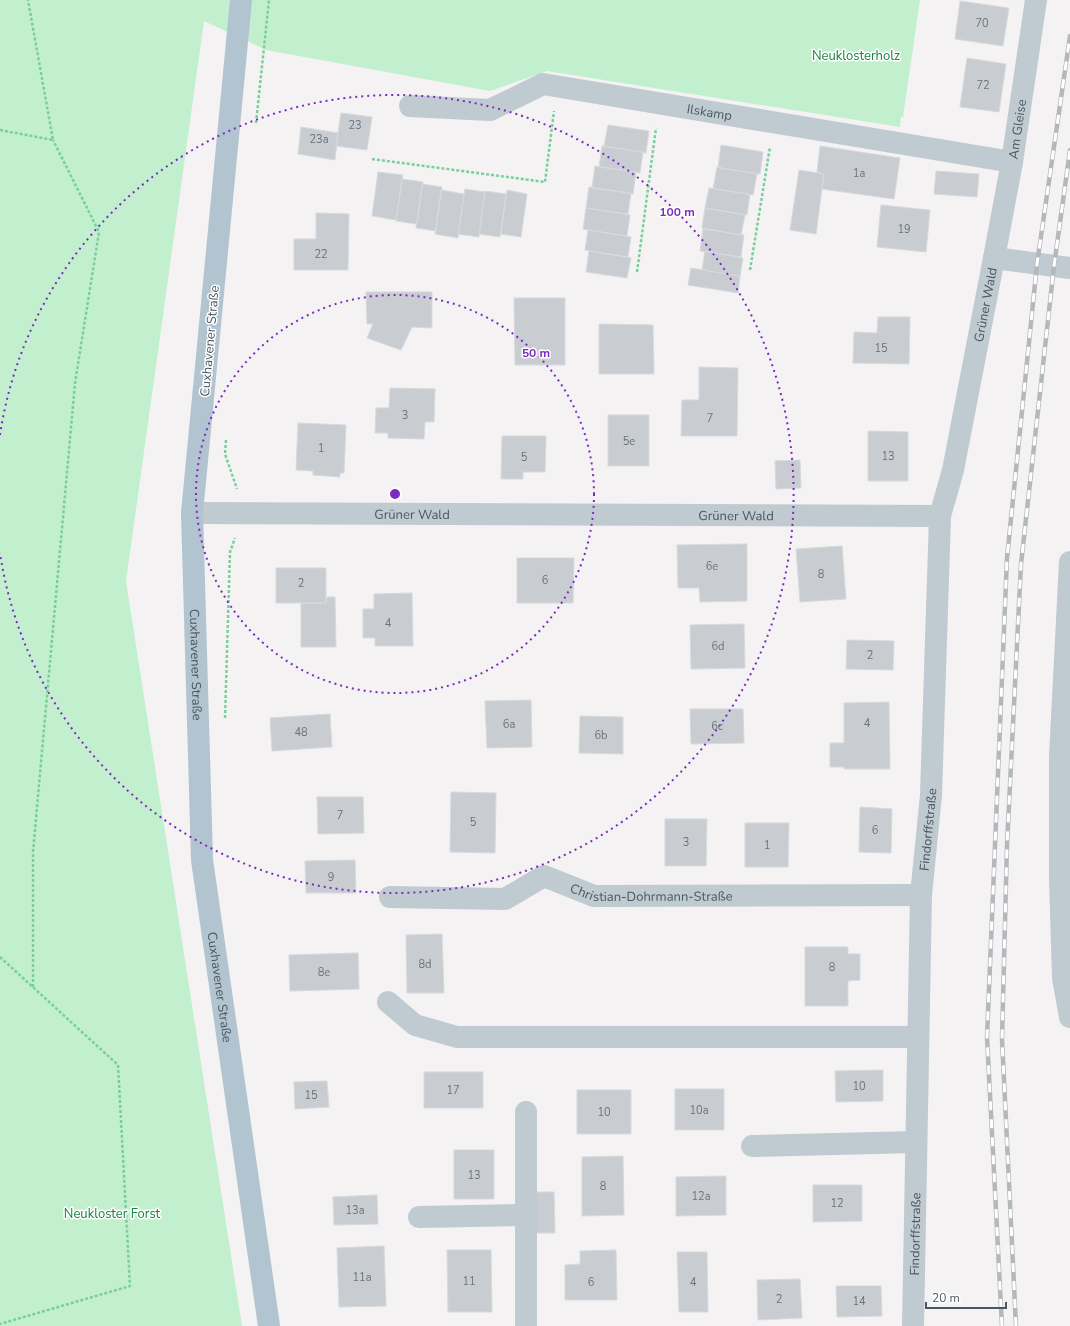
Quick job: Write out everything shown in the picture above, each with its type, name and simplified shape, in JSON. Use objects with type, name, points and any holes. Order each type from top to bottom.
[{"type":"main road","name":"Cuxhavener Straße","points":[[241,0],[192,513],[202,860],[269,1326]]},
{"type":"street","name":"Am Gleise","points":[[994,258],[1012,162],[1036,0]]},
{"type":"street","name":"Ilskamp","points":[[410,106],[490,110],[543,84],[1012,162]]},
{"type":"street","name":"Grüner Wald","points":[[192,513],[940,516],[954,470],[994,258],[1070,268]]},
{"type":"street","name":"Findorffstraße","points":[[913,1326],[921,895],[931,795],[940,516]]},
{"type":"street","points":[[1070,562],[1060,756],[1065,879],[1063,978],[1070,1017]]},
{"type":"street","name":"Christian-Dohrmann-Straße","points":[[390,896],[505,899],[544,876],[594,896],[921,895]]},
{"type":"street","points":[[388,1002],[415,1025],[457,1037],[918,1037]]},
{"type":"street","points":[[526,1112],[526,1326]]},
{"type":"street","points":[[752,1146],[916,1142]]},
{"type":"street","points":[[419,1217],[526,1215]]},
{"type":"path","points":[[28,0],[53,140],[99,232],[74,390],[33,852],[33,987]]},
{"type":"path","points":[[255,131],[269,0]]},
{"type":"path","points":[[372,159],[545,182],[557,87]]},
{"type":"path","points":[[637,272],[659,104]]},
{"type":"path","points":[[750,270],[773,122]]},
{"type":"path","points":[[0,130],[53,140]]},
{"type":"path","points":[[224,725],[230,552],[236,534],[238,513],[238,490],[225,454],[226,438]]},
{"type":"path","points":[[0,956],[118,1065],[130,1286],[0,1324]]},
{"type":"green space","name":"Neukloster Forst","points":[[0,0],[920,0],[903,117],[901,117],[900,127],[547,71],[490,91],[266,50],[204,21],[126,581],[242,1326],[0,1326]]},
{"type":"building","points":[[960,1],[1009,8],[1003,46],[955,39]]},
{"type":"building","points":[[967,58],[1006,64],[999,112],[960,107]]},
{"type":"building","points":[[341,113],[372,117],[367,150],[336,146]]},
{"type":"building","points":[[608,125],[649,131],[646,153],[604,146]]},
{"type":"building","points":[[301,127],[338,133],[335,160],[298,154]]},
{"type":"building","points":[[721,145],[763,152],[760,174],[718,168]]},
{"type":"building","points":[[602,146],[643,152],[640,173],[599,167]]},
{"type":"building","points":[[820,146],[900,158],[894,199],[822,189],[824,174],[817,172]]},
{"type":"building","points":[[595,166],[636,172],[633,194],[592,188]]},
{"type":"building","points":[[717,167],[757,174],[753,195],[713,189]]},
{"type":"building","points":[[799,170],[824,174],[816,234],[790,230]]},
{"type":"building","points":[[936,171],[979,174],[977,197],[934,194]]},
{"type":"building","points":[[378,172],[403,175],[396,220],[372,216]]},
{"type":"building","points":[[402,179],[423,182],[417,224],[396,221]]},
{"type":"building","points":[[422,184],[442,187],[436,231],[416,228]]},
{"type":"building","points":[[589,187],[631,193],[628,214],[586,208]]},
{"type":"building","points":[[709,188],[750,194],[747,215],[705,208]]},
{"type":"building","points":[[465,189],[485,192],[479,237],[458,234]]},
{"type":"building","points":[[441,190],[464,194],[458,238],[435,234]]},
{"type":"building","points":[[507,190],[527,194],[521,237],[501,234]]},
{"type":"building","points":[[485,191],[506,194],[500,237],[479,234]]},
{"type":"building","points":[[881,205],[930,210],[926,252],[877,247]]},
{"type":"building","points":[[586,208],[630,215],[627,236],[583,229]]},
{"type":"building","points":[[705,208],[745,215],[741,235],[702,228]]},
{"type":"building","points":[[316,213],[349,214],[348,270],[294,270],[294,239],[316,239]]},
{"type":"building","points":[[703,229],[744,235],[741,257],[700,251]]},
{"type":"building","points":[[588,230],[631,237],[628,257],[585,250]]},
{"type":"building","points":[[589,251],[631,258],[627,278],[586,272]]},
{"type":"building","points":[[705,251],[743,258],[740,276],[702,270]]},
{"type":"building","points":[[691,268],[740,276],[738,293],[688,285]]},
{"type":"building","points":[[366,292],[432,292],[432,328],[412,327],[401,350],[367,338],[373,324],[367,324]]},
{"type":"building","points":[[514,298],[565,298],[565,365],[515,365]]},
{"type":"building","points":[[878,317],[910,317],[909,364],[853,363],[854,332],[877,333]]},
{"type":"building","points":[[599,324],[653,325],[654,374],[599,374]]},
{"type":"building","points":[[699,367],[738,368],[737,436],[681,436],[682,400],[699,400]]},
{"type":"building","points":[[390,388],[435,389],[434,422],[425,422],[424,439],[388,438],[388,433],[375,433],[376,408],[389,408]]},
{"type":"building","points":[[608,415],[649,415],[649,466],[608,466]]},
{"type":"building","points":[[298,423],[346,425],[344,473],[340,473],[340,477],[313,475],[313,471],[296,470]]},
{"type":"building","points":[[868,431],[908,432],[908,481],[868,481]]},
{"type":"building","points":[[502,436],[546,436],[545,472],[523,472],[523,479],[501,479]]},
{"type":"building","points":[[800,460],[801,488],[776,489],[775,461]]},
{"type":"building","points":[[747,544],[747,601],[700,602],[699,588],[678,588],[677,545]]},
{"type":"building","points":[[842,546],[846,599],[800,602],[796,549]]},
{"type":"building","points":[[517,558],[574,558],[573,603],[517,603]]},
{"type":"building","points":[[276,568],[326,568],[326,603],[276,603]]},
{"type":"building","points":[[412,593],[413,646],[375,646],[375,638],[363,638],[363,609],[374,609],[374,594]]},
{"type":"building","points":[[327,597],[335,597],[336,647],[301,647],[301,603],[326,603]]},
{"type":"building","points":[[744,624],[745,668],[691,669],[690,625]]},
{"type":"building","points":[[847,640],[894,641],[893,670],[846,669]]},
{"type":"building","points":[[531,700],[532,747],[487,748],[485,701]]},
{"type":"building","points":[[889,702],[890,769],[844,769],[844,767],[830,767],[830,743],[844,743],[844,703]]},
{"type":"building","points":[[690,709],[743,709],[744,743],[691,744]]},
{"type":"building","points":[[330,714],[332,747],[272,751],[270,718]]},
{"type":"building","points":[[580,716],[623,717],[623,754],[579,753]]},
{"type":"building","points":[[451,792],[496,793],[495,853],[450,852]]},
{"type":"building","points":[[317,797],[363,797],[364,833],[318,834]]},
{"type":"building","points":[[860,807],[892,809],[891,853],[859,852]]},
{"type":"building","points":[[665,819],[707,819],[706,866],[665,866]]},
{"type":"building","points":[[745,823],[789,823],[788,867],[745,867]]},
{"type":"building","points":[[355,860],[356,893],[306,893],[305,861]]},
{"type":"building","points":[[442,934],[444,993],[407,993],[406,935]]},
{"type":"building","points":[[805,947],[848,947],[848,954],[860,954],[860,980],[848,981],[848,1006],[805,1006]]},
{"type":"building","points":[[358,953],[359,989],[290,991],[289,955]]},
{"type":"building","points":[[883,1070],[883,1101],[836,1102],[835,1071]]},
{"type":"building","points":[[424,1072],[483,1072],[483,1108],[424,1108]]},
{"type":"building","points":[[327,1081],[329,1107],[295,1109],[294,1082]]},
{"type":"building","points":[[675,1089],[724,1089],[724,1130],[675,1130]]},
{"type":"building","points":[[577,1090],[631,1090],[631,1134],[577,1134]]},
{"type":"building","points":[[454,1150],[494,1150],[494,1199],[454,1199]]},
{"type":"building","points":[[623,1156],[624,1215],[582,1216],[582,1157]]},
{"type":"building","points":[[726,1176],[726,1215],[676,1216],[676,1177]]},
{"type":"building","points":[[813,1185],[862,1185],[862,1221],[813,1222]]},
{"type":"building","points":[[533,1192],[554,1192],[555,1233],[533,1233]]},
{"type":"building","points":[[377,1195],[378,1224],[334,1225],[333,1197]]},
{"type":"building","points":[[384,1246],[386,1306],[339,1307],[337,1248]]},
{"type":"building","points":[[447,1250],[491,1250],[492,1312],[448,1312]]},
{"type":"building","points":[[616,1250],[617,1300],[565,1300],[565,1265],[580,1264],[580,1251]]},
{"type":"building","points":[[677,1252],[707,1252],[708,1312],[679,1312]]},
{"type":"building","points":[[800,1279],[802,1318],[758,1320],[757,1280]]},
{"type":"building","points":[[836,1286],[881,1286],[882,1316],[837,1317]]},
{"type":"railway","points":[[1002,1326],[987,1037],[1007,558],[1037,264],[1070,36]]},
{"type":"railway","points":[[1016,1326],[1002,1039],[1007,845],[1021,564],[1054,266],[1070,150]]},
{"type":"park label","name":"Neuklosterholz","points":[[856,55]]}]
